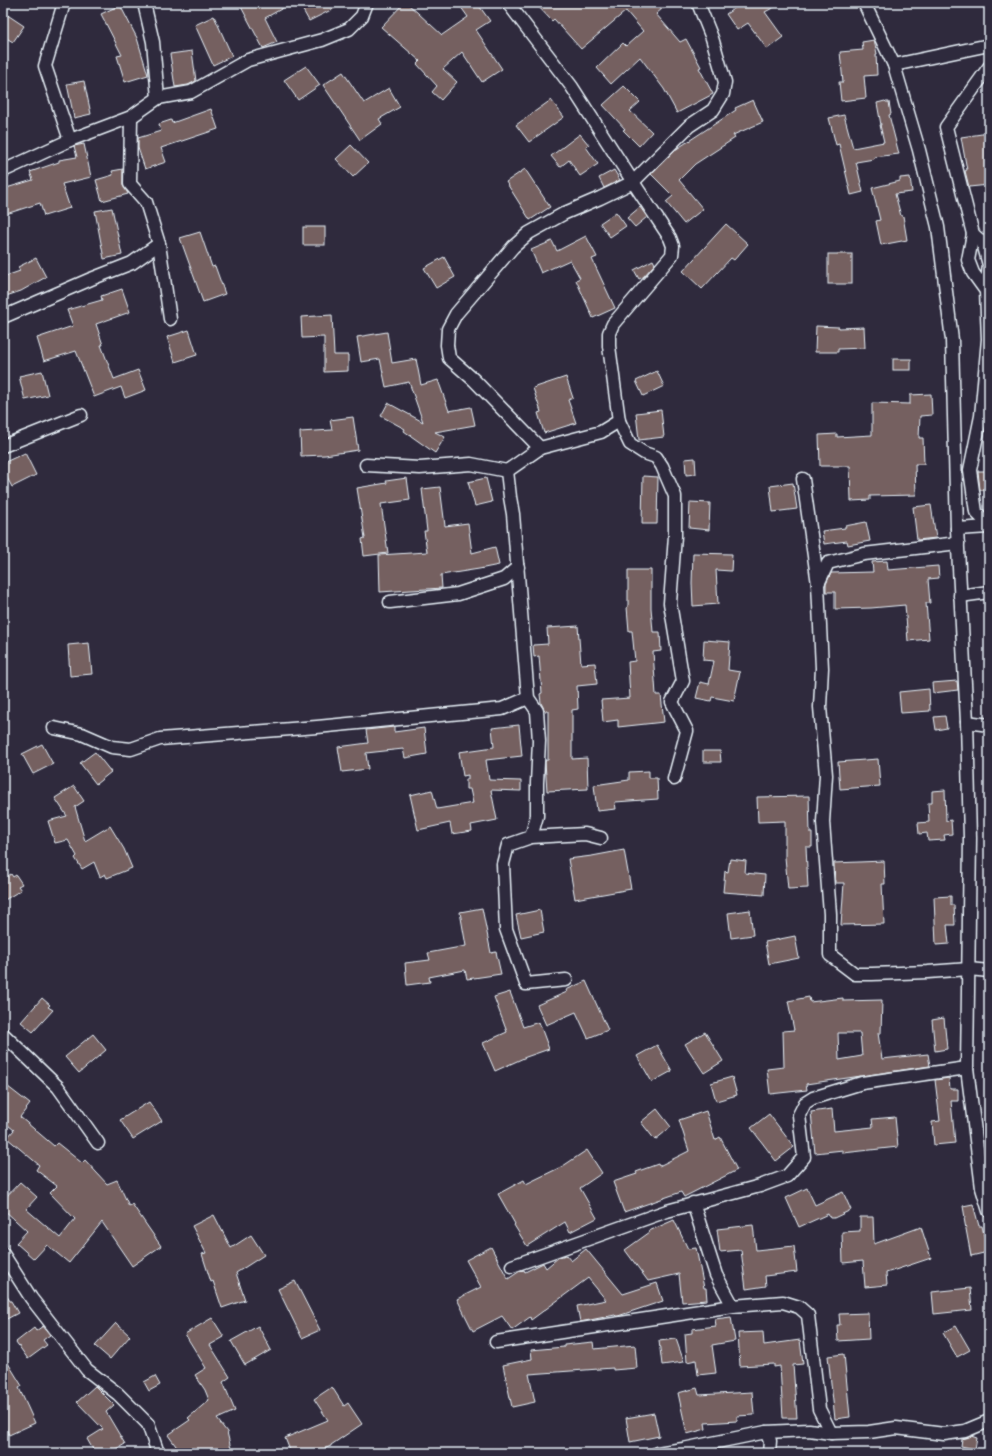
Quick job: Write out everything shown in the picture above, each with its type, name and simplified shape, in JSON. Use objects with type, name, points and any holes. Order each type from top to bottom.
[{"type":"street","points":[[64,3],[45,66],[70,140]]},
{"type":"street","points":[[144,3],[153,42],[158,98]]},
{"type":"street","points":[[3,171],[70,140],[131,117],[158,98],[191,92],[248,60],[322,40],[349,29],[362,16],[367,3]]},
{"type":"street","points":[[508,3],[572,87],[670,238],[673,246],[672,255],[613,324],[609,333],[609,346],[619,422],[630,444],[644,453],[656,457],[662,466],[675,496],[675,536],[670,603],[683,681],[672,702],[687,731],[674,780]]},
{"type":"street","points":[[540,448],[474,380],[449,358],[447,345],[448,329],[456,314],[513,247],[529,233],[565,213],[633,182],[690,126],[713,110],[723,94],[725,82],[712,38],[698,3]]},
{"type":"street","points":[[864,3],[894,65],[919,150],[938,227],[952,340],[957,529],[967,722],[970,838],[967,1068],[982,1188],[989,1211]]},
{"type":"street","points":[[894,65],[989,45]]},
{"type":"street","points":[[986,291],[973,273],[968,260],[973,234],[946,127],[989,67]]},
{"type":"street","points":[[131,117],[130,184],[146,202],[159,244],[170,319]]},
{"type":"street","points":[[973,234],[983,243],[989,265],[986,291],[988,339],[981,416],[970,470],[976,512],[989,526]]},
{"type":"street","points":[[3,317],[132,263],[159,244]]},
{"type":"street","points":[[3,446],[81,415]]},
{"type":"street","points":[[366,465],[420,468],[471,464],[507,471],[540,448],[601,432],[619,422]]},
{"type":"street","points":[[955,463],[970,470]]},
{"type":"street","points":[[507,471],[518,567],[528,698],[537,711],[539,741],[537,816],[531,837]]},
{"type":"street","points":[[803,479],[818,584],[822,668],[820,707],[826,775],[823,822],[830,914],[830,955],[855,974],[921,973],[969,969],[989,971]]},
{"type":"street","points":[[957,529],[989,526]]},
{"type":"street","points":[[818,584],[828,563],[864,554],[958,543]]},
{"type":"street","points":[[390,602],[458,594],[504,579],[518,567]]},
{"type":"street","points":[[504,579],[519,586]]},
{"type":"street","points":[[960,596],[989,592]]},
{"type":"street","points":[[54,728],[82,734],[112,747],[131,749],[160,739],[317,727],[502,709],[528,698]]},
{"type":"street","points":[[967,722],[989,725]]},
{"type":"street","points":[[566,980],[526,984],[506,929],[503,864],[508,845],[531,837],[585,834],[601,838]]},
{"type":"street","points":[[3,1034],[58,1087],[98,1143]]},
{"type":"street","points":[[512,1266],[667,1211],[760,1186],[787,1176],[804,1157],[799,1115],[805,1103],[813,1098],[862,1083],[967,1068]]},
{"type":"street","points":[[693,1203],[716,1275],[733,1306]]},
{"type":"street","points":[[3,1254],[31,1298],[87,1370],[118,1394],[148,1424],[158,1453]]},
{"type":"street","points":[[496,1342],[733,1306],[783,1302],[799,1307],[808,1316],[819,1409],[831,1433]]},
{"type":"street","points":[[809,1430],[819,1409]]},
{"type":"street","points":[[657,1453],[766,1432],[809,1430],[831,1433],[869,1432],[896,1428],[944,1434],[965,1430],[989,1421]]},
{"type":"street","points":[[766,1432],[770,1441],[769,1453]]},
{"type":"building","points":[[239,3],[292,3],[265,18],[277,42],[263,48]]},
{"type":"building","points":[[299,3],[345,3],[309,21]]},
{"type":"building","points":[[404,3],[407,3],[442,35],[468,17],[458,3],[477,3],[490,21],[476,30],[502,69],[482,82],[462,52],[443,69],[457,82],[441,100],[432,92],[437,86],[417,64],[420,61],[381,27]]},
{"type":"building","points":[[535,3],[669,3],[656,14],[680,42],[686,39],[713,94],[677,113],[664,89],[640,57],[611,84],[597,68],[623,43],[626,46],[643,31],[626,11],[581,49],[554,19],[552,21]]},
{"type":"building","points":[[742,3],[782,3],[765,12],[783,37],[767,49],[748,23],[737,30],[726,14]]},
{"type":"building","points":[[120,5],[137,38],[148,75],[125,82],[117,56],[122,55],[101,14]]},
{"type":"building","points":[[3,12],[24,26],[13,42],[3,36]]},
{"type":"building","points":[[214,16],[232,56],[213,65],[195,25]]},
{"type":"building","points":[[874,40],[877,54],[877,75],[864,76],[866,98],[841,101],[839,82],[843,82],[840,52],[863,50],[862,42]]},
{"type":"building","points":[[192,51],[196,81],[188,85],[175,87],[170,54]]},
{"type":"building","points":[[306,66],[320,85],[298,100],[284,80]]},
{"type":"building","points":[[343,72],[364,103],[389,88],[400,107],[379,119],[382,124],[360,140],[323,85]]},
{"type":"building","points":[[84,81],[91,114],[74,118],[67,84]]},
{"type":"building","points":[[624,86],[640,102],[630,111],[652,132],[639,146],[623,130],[625,129],[603,105]]},
{"type":"building","points":[[551,100],[564,117],[529,142],[516,125]]},
{"type":"building","points":[[753,100],[763,122],[733,135],[735,138],[695,164],[679,180],[703,209],[684,224],[666,202],[673,196],[651,174],[675,150],[736,110],[735,108]]},
{"type":"building","points":[[885,101],[889,102],[891,114],[889,115],[899,154],[874,157],[874,159],[856,162],[863,192],[851,195],[839,144],[836,145],[829,118],[844,115],[853,148],[884,142],[877,103]]},
{"type":"building","points":[[211,109],[218,129],[161,148],[166,162],[145,169],[138,148],[138,138],[161,131],[159,124],[171,120],[172,123]]},
{"type":"building","points":[[989,133],[989,185],[969,187],[965,171],[967,170],[961,137]]},
{"type":"building","points":[[580,134],[589,145],[586,147],[598,164],[580,176],[569,160],[560,167],[551,156]]},
{"type":"building","points":[[84,144],[91,177],[62,184],[70,208],[44,216],[40,203],[3,215],[3,189],[33,180],[30,172],[59,162],[59,160],[77,157],[74,146]]},
{"type":"building","points":[[351,145],[368,163],[353,177],[336,159]]},
{"type":"building","points":[[123,169],[123,184],[128,194],[102,201],[96,180],[113,175],[112,171]]},
{"type":"building","points":[[525,169],[550,207],[530,220],[506,182]]},
{"type":"building","points":[[614,170],[620,180],[604,188],[599,178]]},
{"type":"building","points":[[910,177],[912,192],[895,194],[901,216],[903,216],[907,240],[881,245],[876,221],[880,220],[872,188],[900,181],[900,178]]},
{"type":"building","points":[[640,207],[647,217],[635,227],[627,218]]},
{"type":"building","points":[[112,208],[122,255],[104,259],[95,211]]},
{"type":"building","points":[[616,212],[626,226],[610,237],[600,223]]},
{"type":"building","points":[[726,224],[748,244],[734,260],[731,258],[702,289],[683,271]]},
{"type":"building","points":[[303,227],[325,227],[325,245],[303,245]]},
{"type":"building","points":[[200,232],[212,267],[215,266],[225,294],[203,302],[180,238]]},
{"type":"building","points":[[586,236],[597,257],[592,259],[615,308],[593,318],[576,280],[580,278],[570,260],[541,273],[531,250],[552,241],[557,251]]},
{"type":"building","points":[[828,254],[852,254],[852,284],[828,284]]},
{"type":"building","points":[[444,257],[455,277],[436,288],[424,268]]},
{"type":"building","points":[[36,258],[46,277],[21,291],[3,297],[3,277],[20,271],[18,267]]},
{"type":"building","points":[[653,260],[655,264],[643,277],[639,279],[634,270]]},
{"type":"building","points":[[122,289],[130,312],[96,324],[103,345],[101,345],[114,379],[138,370],[146,390],[125,398],[121,387],[94,397],[76,351],[44,361],[37,338],[73,326],[67,310],[102,300],[101,296]]},
{"type":"building","points":[[332,315],[334,355],[348,355],[348,371],[324,372],[324,337],[302,338],[301,317]]},
{"type":"building","points":[[816,326],[839,328],[864,327],[865,348],[838,349],[838,352],[815,352]]},
{"type":"building","points":[[189,330],[197,355],[175,362],[167,337]]},
{"type":"building","points":[[387,332],[392,363],[416,359],[421,385],[438,380],[449,411],[471,407],[475,425],[435,432],[445,437],[435,453],[404,431],[405,429],[381,416],[388,403],[423,422],[409,382],[386,387],[380,359],[361,362],[357,337]]},
{"type":"building","points":[[893,359],[911,359],[911,370],[893,370]]},
{"type":"building","points":[[42,371],[48,395],[25,400],[19,376]]},
{"type":"building","points":[[657,371],[664,386],[643,396],[636,381]]},
{"type":"building","points":[[566,377],[573,398],[568,400],[576,423],[544,433],[538,413],[541,412],[533,388]]},
{"type":"building","points":[[931,394],[932,415],[920,416],[919,438],[923,438],[924,464],[915,464],[916,495],[870,496],[870,500],[851,501],[850,466],[820,466],[819,435],[837,434],[837,437],[872,435],[872,403],[910,404],[910,395]]},
{"type":"building","points":[[661,410],[664,437],[639,440],[636,413]]},
{"type":"building","points":[[353,417],[358,450],[325,455],[301,456],[300,432],[332,430],[330,420]]},
{"type":"building","points":[[25,453],[36,475],[12,487],[3,470],[3,463]]},
{"type":"building","points":[[695,458],[696,474],[686,475],[685,459]]},
{"type":"building","points":[[978,471],[989,471],[989,490],[980,490]]},
{"type":"building","points":[[643,476],[658,477],[657,524],[642,524]]},
{"type":"building","points":[[407,478],[410,500],[381,504],[388,553],[364,556],[362,539],[365,538],[357,488]]},
{"type":"building","points":[[486,478],[492,502],[475,506],[468,482]]},
{"type":"building","points":[[793,483],[797,509],[773,512],[770,486]]},
{"type":"building","points":[[440,487],[445,526],[468,523],[472,553],[495,547],[499,565],[441,575],[442,588],[380,592],[379,555],[427,552],[424,531],[427,531],[422,489]]},
{"type":"building","points":[[690,502],[710,503],[709,530],[689,528]]},
{"type":"building","points":[[931,505],[936,538],[917,540],[913,507]]},
{"type":"building","points":[[866,522],[870,541],[848,545],[847,541],[824,544],[822,531],[845,528],[845,526]]},
{"type":"building","points":[[693,553],[732,554],[731,571],[716,570],[718,604],[693,606]]},
{"type":"building","points":[[887,561],[888,570],[938,566],[939,578],[928,579],[930,603],[926,603],[929,639],[908,641],[905,605],[835,609],[835,592],[826,592],[826,584],[831,573],[873,572],[872,562]]},
{"type":"building","points":[[628,570],[651,570],[651,608],[653,632],[660,632],[661,651],[653,652],[656,695],[661,695],[664,722],[618,727],[618,720],[603,722],[601,700],[630,698],[628,662],[635,661],[632,631],[629,631],[627,607]]},
{"type":"building","points":[[578,626],[581,664],[595,663],[597,684],[577,686],[578,709],[572,710],[572,759],[587,758],[588,789],[547,791],[545,762],[548,760],[548,711],[545,711],[541,703],[540,694],[542,693],[539,656],[534,657],[533,645],[548,644],[547,628]]},
{"type":"building","points":[[704,640],[730,642],[728,670],[740,672],[734,701],[712,697],[711,701],[696,698],[700,682],[709,684],[714,661],[703,660]]},
{"type":"building","points":[[89,643],[92,674],[70,676],[68,645]]},
{"type":"building","points":[[957,681],[958,690],[933,693],[932,683]]},
{"type":"building","points":[[929,689],[930,711],[901,713],[899,692]]},
{"type":"building","points":[[945,716],[947,728],[936,730],[934,717]]},
{"type":"building","points":[[519,725],[522,756],[486,760],[489,780],[521,781],[521,791],[491,790],[497,820],[471,825],[472,831],[452,834],[450,823],[418,830],[410,795],[432,790],[437,809],[473,803],[470,789],[466,789],[466,779],[468,779],[468,775],[463,776],[459,752],[494,747],[492,728]]},
{"type":"building","points":[[394,727],[394,732],[424,728],[427,754],[405,758],[403,749],[366,753],[368,769],[342,772],[338,747],[368,743],[366,730]]},
{"type":"building","points":[[42,744],[53,764],[33,774],[22,754]]},
{"type":"building","points":[[703,751],[720,751],[721,762],[703,762]]},
{"type":"building","points":[[95,752],[111,772],[96,784],[80,763]]},
{"type":"building","points":[[878,759],[880,786],[840,789],[838,762]]},
{"type":"building","points":[[649,771],[649,778],[657,778],[658,799],[615,802],[616,809],[597,811],[594,785],[629,780],[629,772]]},
{"type":"building","points":[[74,786],[84,801],[75,807],[85,841],[110,826],[124,849],[132,868],[107,878],[105,874],[100,877],[94,862],[82,869],[75,858],[77,856],[68,840],[55,843],[48,821],[67,816],[55,798]]},
{"type":"building","points":[[945,790],[946,821],[951,820],[952,834],[944,835],[945,840],[928,841],[927,833],[919,834],[918,823],[929,822],[928,803],[932,803],[932,791]]},
{"type":"building","points":[[809,796],[812,847],[806,847],[808,888],[788,889],[785,857],[785,821],[758,822],[757,797]]},
{"type":"building","points":[[624,850],[631,889],[575,899],[568,859]]},
{"type":"building","points":[[730,859],[746,861],[745,873],[765,875],[764,895],[723,892],[725,871],[728,872]]},
{"type":"building","points":[[884,861],[885,884],[882,884],[884,924],[841,925],[844,883],[835,883],[834,863]]},
{"type":"building","points":[[11,874],[13,877],[16,875],[22,884],[18,886],[21,890],[3,901],[3,879]]},
{"type":"building","points":[[951,896],[951,905],[954,905],[955,925],[947,925],[949,944],[936,945],[934,897]]},
{"type":"building","points":[[482,908],[491,953],[496,952],[501,974],[467,979],[465,970],[429,977],[430,982],[407,985],[405,963],[430,960],[428,953],[466,946],[460,912]]},
{"type":"building","points":[[540,910],[544,932],[521,937],[516,915]]},
{"type":"building","points":[[750,910],[753,935],[731,938],[728,913]]},
{"type":"building","points":[[795,936],[799,958],[769,964],[765,942]]},
{"type":"building","points":[[586,981],[608,1030],[588,1038],[576,1012],[546,1025],[537,1005],[567,992],[566,990]]},
{"type":"building","points":[[510,992],[523,1027],[539,1022],[549,1049],[526,1057],[495,1071],[483,1043],[507,1032],[494,997]]},
{"type":"building","points":[[809,997],[810,1002],[843,998],[843,1001],[882,1000],[881,1033],[878,1033],[882,1059],[928,1054],[930,1066],[806,1084],[807,1090],[770,1094],[767,1069],[784,1067],[783,1031],[794,1030],[788,1001]],"holes":[[[838,1033],[860,1033],[862,1056],[839,1060]]]},
{"type":"building","points":[[42,998],[50,1005],[48,1007],[53,1010],[33,1032],[21,1022]]},
{"type":"building","points":[[944,1018],[947,1049],[935,1051],[932,1020]]},
{"type":"building","points":[[705,1032],[723,1061],[704,1073],[685,1044]]},
{"type":"building","points":[[93,1034],[106,1050],[79,1073],[65,1057]]},
{"type":"building","points":[[657,1045],[672,1071],[652,1082],[637,1056]]},
{"type":"building","points":[[732,1077],[737,1095],[716,1101],[711,1083]]},
{"type":"building","points":[[949,1078],[950,1089],[958,1089],[958,1101],[951,1101],[955,1143],[934,1145],[932,1122],[940,1121],[935,1080]]},
{"type":"building","points":[[3,1083],[30,1104],[20,1117],[54,1146],[57,1143],[82,1163],[85,1160],[107,1184],[117,1180],[129,1206],[132,1204],[161,1246],[132,1266],[102,1222],[69,1263],[47,1245],[34,1259],[16,1243],[27,1231],[3,1209],[3,1200],[20,1182],[37,1197],[26,1209],[60,1238],[75,1219],[50,1193],[57,1186],[36,1170],[39,1165],[7,1138],[14,1130],[3,1121]]},
{"type":"building","points":[[149,1102],[162,1121],[133,1139],[120,1120]]},
{"type":"building","points":[[657,1109],[671,1127],[655,1140],[641,1122]]},
{"type":"building","points":[[832,1109],[834,1131],[873,1127],[872,1119],[895,1117],[898,1147],[843,1153],[843,1150],[815,1153],[811,1112]]},
{"type":"building","points":[[706,1111],[715,1140],[720,1137],[737,1170],[684,1197],[681,1192],[624,1212],[613,1182],[637,1174],[636,1172],[658,1164],[659,1166],[689,1151],[679,1120]]},
{"type":"building","points":[[769,1114],[794,1147],[776,1161],[751,1128]]},
{"type":"building","points":[[587,1150],[602,1173],[580,1188],[597,1218],[570,1232],[565,1222],[527,1246],[498,1194],[524,1180],[526,1184],[563,1166]]},
{"type":"building","points":[[807,1188],[815,1205],[843,1192],[851,1210],[834,1218],[830,1218],[828,1214],[799,1227],[786,1198]]},
{"type":"building","points":[[973,1204],[979,1226],[982,1226],[988,1252],[971,1256],[963,1206]]},
{"type":"building","points":[[214,1215],[231,1248],[251,1235],[264,1255],[236,1273],[245,1300],[222,1308],[213,1281],[211,1282],[202,1254],[206,1253],[192,1226]]},
{"type":"building","points":[[860,1217],[873,1217],[874,1244],[921,1227],[931,1258],[886,1273],[887,1285],[865,1287],[863,1261],[843,1263],[842,1232],[860,1231]]},
{"type":"building","points":[[674,1220],[688,1249],[696,1248],[704,1288],[706,1288],[707,1300],[682,1302],[679,1274],[648,1281],[625,1250],[650,1232],[649,1231]]},
{"type":"building","points":[[753,1225],[756,1250],[794,1246],[797,1272],[765,1276],[766,1286],[746,1289],[741,1250],[720,1252],[717,1229]]},
{"type":"building","points":[[491,1247],[508,1279],[520,1271],[524,1270],[525,1272],[543,1263],[546,1268],[559,1257],[566,1255],[571,1261],[586,1249],[623,1294],[657,1283],[663,1301],[618,1316],[615,1315],[580,1322],[577,1306],[606,1300],[588,1278],[531,1320],[530,1317],[512,1330],[502,1316],[473,1331],[457,1299],[481,1287],[466,1260]]},
{"type":"building","points":[[295,1281],[320,1330],[302,1338],[278,1289]]},
{"type":"building","points":[[970,1288],[972,1310],[934,1314],[932,1292]]},
{"type":"building","points":[[3,1290],[18,1313],[3,1321]]},
{"type":"building","points":[[868,1313],[869,1339],[838,1341],[837,1325],[840,1325],[839,1314]]},
{"type":"building","points":[[731,1317],[735,1341],[712,1345],[716,1373],[698,1375],[696,1360],[687,1362],[685,1334],[692,1333],[692,1329],[716,1326],[715,1319]]},
{"type":"building","points":[[212,1318],[224,1337],[210,1345],[230,1377],[223,1382],[235,1411],[217,1419],[227,1432],[232,1453],[181,1453],[168,1435],[190,1420],[188,1418],[209,1400],[205,1390],[195,1375],[206,1368],[185,1334]]},
{"type":"building","points":[[116,1323],[130,1336],[110,1359],[95,1346]]},
{"type":"building","points":[[43,1326],[50,1335],[43,1340],[47,1345],[28,1359],[16,1342],[34,1328],[36,1331]]},
{"type":"building","points":[[258,1326],[271,1350],[245,1365],[231,1341]]},
{"type":"building","points":[[956,1326],[970,1350],[957,1357],[943,1333]]},
{"type":"building","points":[[763,1332],[764,1345],[800,1340],[803,1364],[793,1365],[797,1418],[783,1418],[780,1366],[774,1367],[774,1364],[740,1366],[738,1333]]},
{"type":"building","points":[[676,1339],[684,1362],[662,1365],[659,1341]]},
{"type":"building","points":[[593,1342],[594,1349],[635,1345],[637,1368],[613,1370],[613,1368],[529,1374],[535,1402],[512,1407],[503,1365],[532,1359],[531,1350],[564,1347],[564,1345]]},
{"type":"building","points":[[844,1354],[850,1417],[835,1419],[828,1356]]},
{"type":"building","points":[[3,1355],[22,1386],[19,1388],[35,1423],[9,1435],[3,1421]]},
{"type":"building","points":[[155,1376],[160,1385],[149,1391],[144,1382]]},
{"type":"building","points":[[95,1386],[114,1405],[106,1412],[125,1444],[110,1453],[95,1453],[87,1439],[103,1429],[77,1402]]},
{"type":"building","points":[[332,1387],[344,1406],[348,1403],[362,1424],[331,1446],[315,1453],[291,1453],[285,1438],[328,1420],[314,1399]]},
{"type":"building","points":[[697,1388],[699,1395],[752,1392],[754,1415],[737,1416],[737,1421],[705,1423],[706,1429],[687,1434],[678,1393]]},
{"type":"building","points":[[654,1413],[659,1436],[630,1442],[626,1418]]},
{"type":"building","points":[[971,1436],[977,1438],[975,1449],[961,1446],[962,1439]]}]
